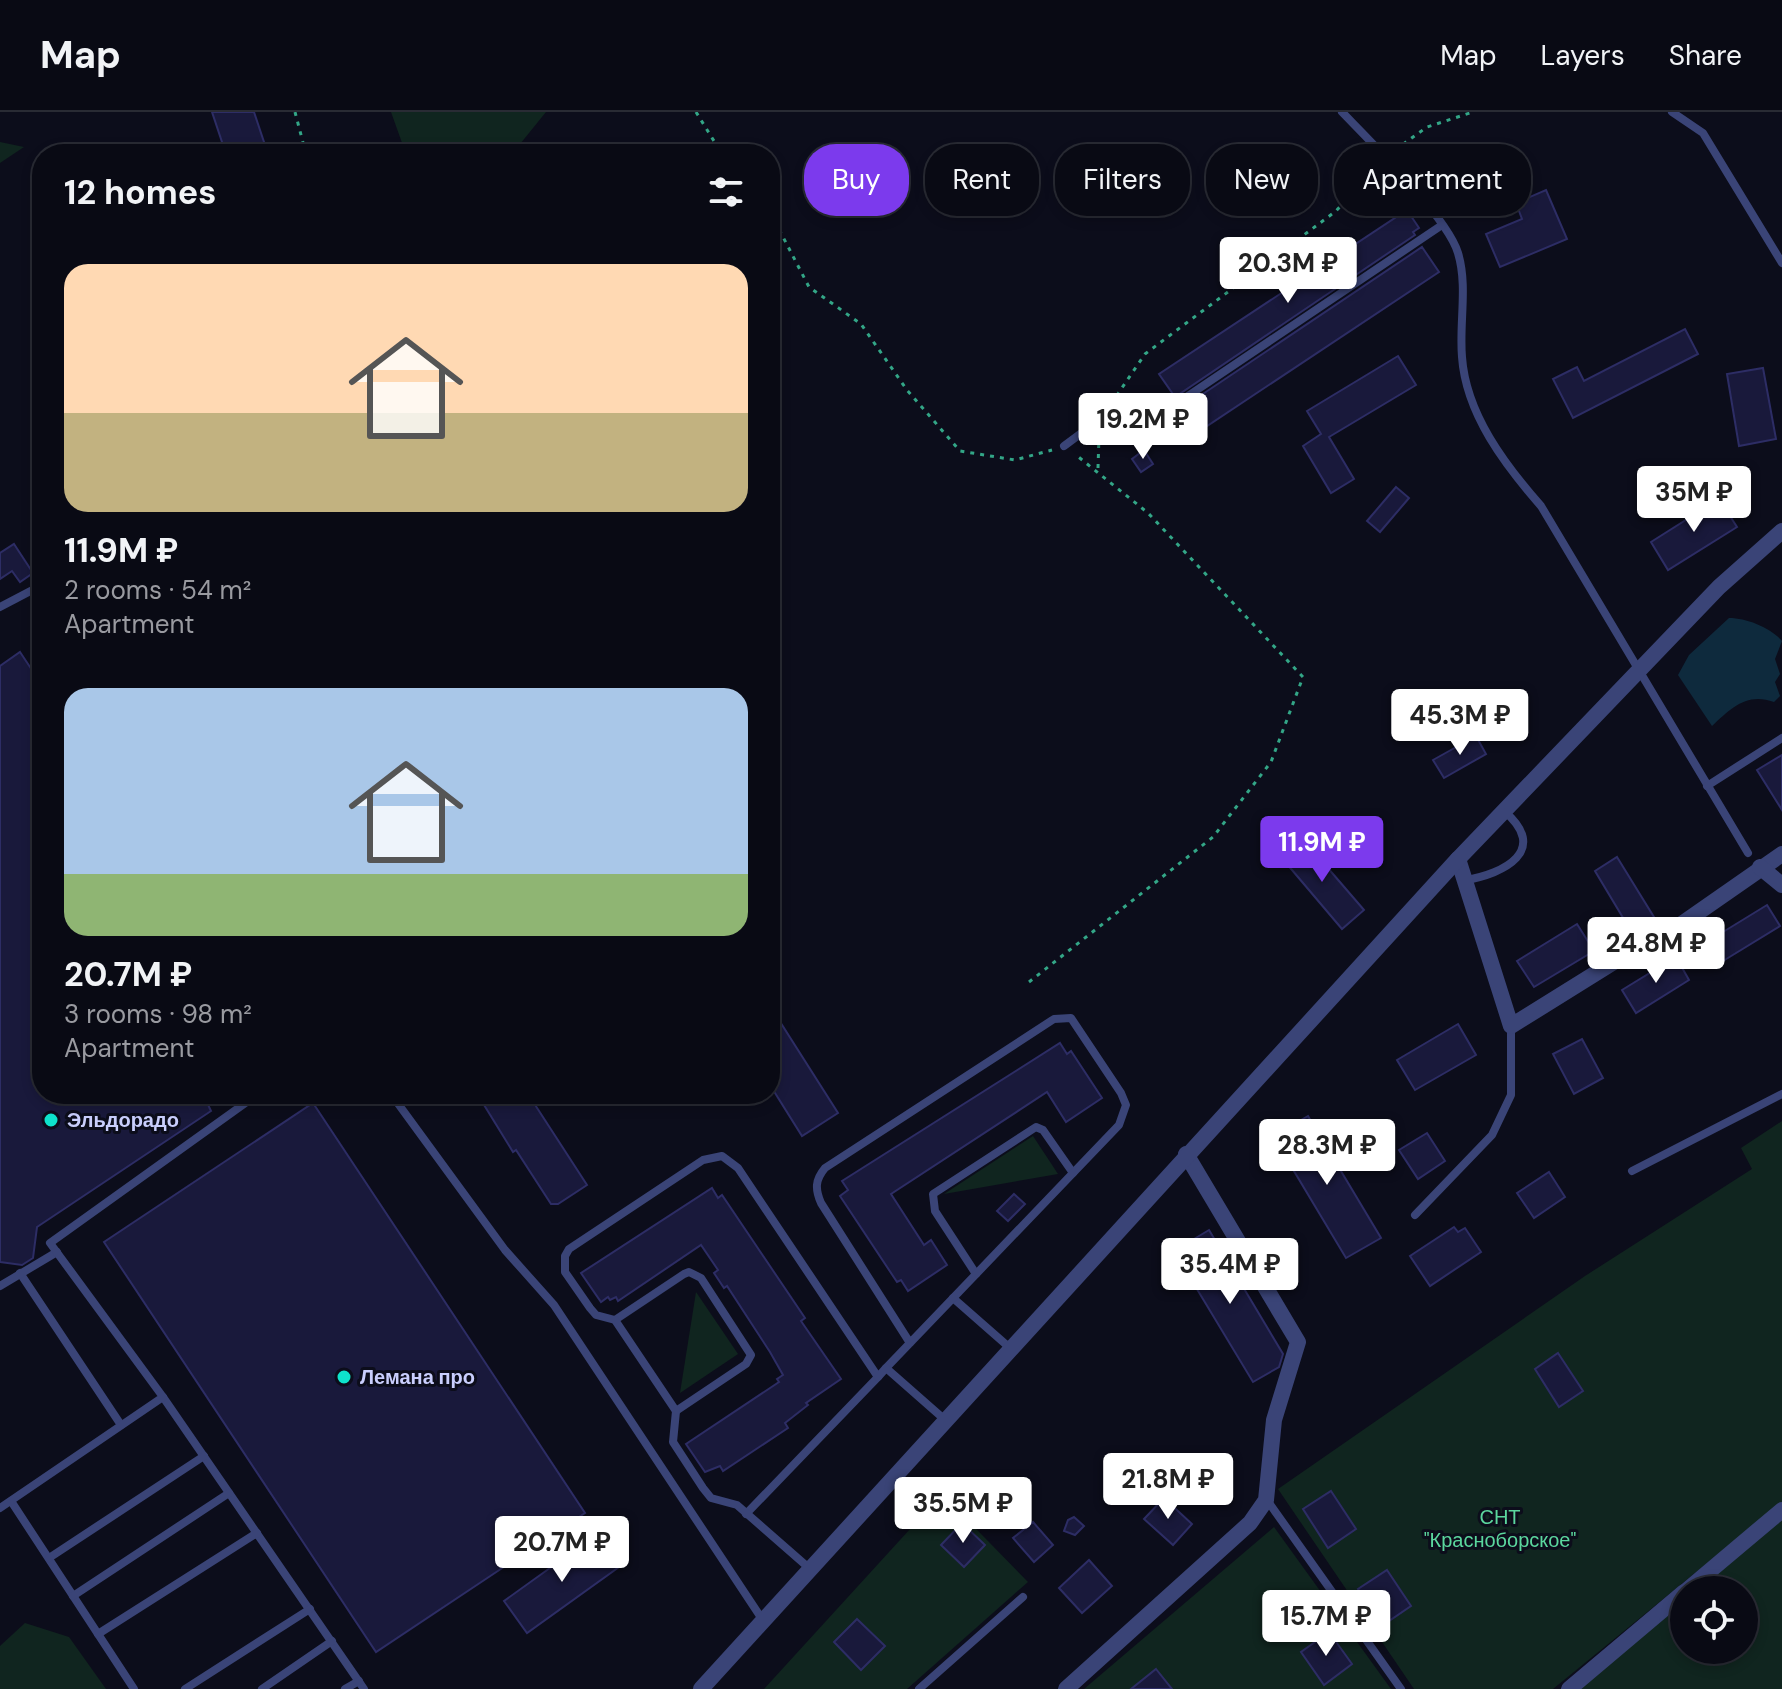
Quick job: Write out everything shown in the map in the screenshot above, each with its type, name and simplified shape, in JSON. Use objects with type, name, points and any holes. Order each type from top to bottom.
[{"type":"street","points":[[701,1689],[944,1419],[1458,859],[1719,587],[1777,539]]},
{"type":"street","points":[[1458,859],[1511,1026],[1617,960],[1673,930],[1782,854]]},
{"type":"street","points":[[1760,867],[1782,885]]},
{"type":"street","points":[[1066,1689],[1250,1523],[1266,1500],[1274,1420],[1298,1342],[1186,1154]]},
{"type":"street","points":[[1703,1576],[1782,1510]]},
{"type":"street","points":[[1569,1689],[1670,1604]]},
{"type":"lane","points":[[1342,112],[1373,144]]},
{"type":"lane","points":[[1672,112],[1703,133],[1782,263]]},
{"type":"lane","points":[[1435,216],[1458,255],[1462,360],[1474,407],[1506,467],[1541,506],[1748,853]]},
{"type":"lane","points":[[1064,446],[1099,420],[1176,404],[1442,225]]},
{"type":"lane","points":[[0,607],[32,590]]},
{"type":"lane","points":[[1707,786],[1782,738]]},
{"type":"lane","points":[[1465,880],[1509,868],[1519,855],[1522,844],[1519,829],[1504,811]]},
{"type":"lane","points":[[746,1514],[878,1377],[1119,1125],[1126,1105],[1076,1023],[1062,1016],[825,1168],[817,1177],[816,1191],[821,1203],[910,1343]]},
{"type":"lane","points":[[1415,1215],[1492,1135],[1511,1095],[1511,1026]]},
{"type":"lane","points":[[1632,1171],[1782,1094]]},
{"type":"lane","points":[[244,1104],[50,1243],[163,1397],[361,1685],[345,1689]]},
{"type":"lane","points":[[398,1104],[505,1250],[554,1305],[762,1619]]},
{"type":"lane","points":[[976,1274],[935,1211],[933,1194],[1036,1127],[1043,1130],[1073,1173]]},
{"type":"lane","points":[[809,1568],[737,1505],[711,1498],[703,1488],[673,1442],[676,1411],[615,1320],[596,1315],[590,1308],[565,1272],[565,1256],[703,1160],[722,1156],[738,1168],[878,1377]]},
{"type":"lane","points":[[0,1286],[57,1252]]},
{"type":"lane","points":[[615,1320],[684,1274],[689,1272],[701,1278],[751,1355],[746,1364],[676,1411]]},
{"type":"lane","points":[[20,1273],[121,1425]]},
{"type":"lane","points":[[953,1298],[1010,1348]]},
{"type":"lane","points":[[886,1368],[944,1419]]},
{"type":"lane","points":[[0,1508],[163,1397]]},
{"type":"lane","points":[[49,1558],[204,1456]]},
{"type":"lane","points":[[73,1596],[229,1493]]},
{"type":"lane","points":[[1266,1500],[1401,1689]]},
{"type":"lane","points":[[11,1501],[134,1689]]},
{"type":"lane","points":[[98,1634],[257,1533]]},
{"type":"lane","points":[[919,1689],[1023,1597]]},
{"type":"lane","points":[[185,1689],[310,1609]]},
{"type":"lane","points":[[262,1689],[332,1641]]},
{"type":"path","points":[[295,112],[303,144]]},
{"type":"path","points":[[696,112],[716,144]]},
{"type":"path","points":[[1404,144],[1427,127],[1473,112]]},
{"type":"path","points":[[1098,471],[1099,420],[1145,354],[1334,212]]},
{"type":"path","points":[[780,231],[809,287],[861,324],[907,390],[960,451],[1015,460],[1064,446],[1148,513],[1303,677],[1271,762],[1213,837],[1029,982]]},
{"type":"green space","points":[[391,112],[546,112],[520,144],[402,144]]},
{"type":"green space","points":[[0,142],[24,147],[0,163]]},
{"type":"green space","name":"СНТ \"Красноборское\"","points":[[1782,1121],[1782,1502],[1691,1576],[1670,1576],[1670,1593],[1553,1689],[1414,1689],[1278,1489],[1585,1276],[1752,1169],[1741,1148]]},
{"type":"green space","points":[[1033,1136],[1058,1174],[944,1194]]},
{"type":"green space","points":[[696,1292],[738,1354],[680,1393]]},
{"type":"green space","points":[[942,1494],[1028,1582],[907,1689],[764,1689]]},
{"type":"green space","points":[[1782,1517],[1782,1689],[1576,1689],[1670,1609],[1670,1664],[1758,1664],[1758,1576],[1709,1576]]},
{"type":"green space","points":[[1274,1527],[1391,1689],[1084,1689]]},
{"type":"green space","points":[[25,1623],[69,1637],[106,1689],[0,1689],[0,1646]]},
{"type":"water","points":[[1729,618],[1758,625],[1782,641],[1775,659],[1780,674],[1775,682],[1780,696],[1774,702],[1748,700],[1712,726],[1678,675],[1689,655]]},
{"type":"building","points":[[212,112],[254,112],[265,144],[223,144]]},
{"type":"building","points":[[1546,190],[1567,239],[1500,267],[1486,234],[1522,219],[1521,216],[1531,216],[1531,196]]},
{"type":"building","points":[[1398,216],[1411,216],[1419,228],[1413,232],[1415,235],[1175,397],[1159,374]]},
{"type":"building","points":[[1422,247],[1439,272],[1192,436],[1180,418],[1186,414],[1182,408]]},
{"type":"building","points":[[1685,329],[1698,354],[1573,418],[1553,379],[1577,367],[1584,381]]},
{"type":"building","points":[[1398,356],[1416,385],[1329,437],[1354,479],[1331,493],[1303,446],[1321,434],[1307,411]]},
{"type":"building","points":[[1763,368],[1776,439],[1739,446],[1727,374]]},
{"type":"building","points":[[1144,450],[1153,464],[1141,472],[1132,459]]},
{"type":"building","points":[[1396,487],[1409,498],[1380,532],[1367,521]]},
{"type":"building","points":[[1719,499],[1737,527],[1668,570],[1651,542]]},
{"type":"building","points":[[14,544],[32,574],[20,582],[12,571],[0,579],[0,553]]},
{"type":"building","points":[[20,652],[32,670],[32,1104],[208,1104],[211,1111],[37,1227],[33,1258],[22,1265],[0,1262],[0,666]]},
{"type":"building","points":[[1476,736],[1486,754],[1444,778],[1433,760]]},
{"type":"building","points":[[1782,755],[1782,810],[1757,770]]},
{"type":"building","points":[[1302,838],[1364,910],[1342,929],[1281,857]]},
{"type":"building","points":[[1617,857],[1657,922],[1634,936],[1595,871]]},
{"type":"building","points":[[1767,905],[1780,926],[1723,961],[1710,940]]},
{"type":"building","points":[[1577,924],[1594,951],[1534,987],[1517,961]]},
{"type":"building","points":[[1676,957],[1689,980],[1636,1013],[1622,990]]},
{"type":"building","points":[[780,1022],[838,1113],[802,1136],[780,1101]]},
{"type":"building","points":[[1458,1024],[1476,1055],[1415,1090],[1397,1060]]},
{"type":"building","points":[[1582,1039],[1603,1078],[1574,1094],[1553,1054]]},
{"type":"building","points":[[1060,1043],[1067,1054],[1071,1051],[1102,1098],[1066,1122],[1047,1092],[891,1194],[924,1245],[931,1240],[947,1265],[908,1291],[901,1280],[897,1282],[840,1196],[848,1190],[842,1181]]},
{"type":"building","name":"Лемана про","points":[[314,1104],[585,1513],[376,1652],[104,1242]]},
{"type":"building","points":[[483,1104],[534,1104],[587,1185],[558,1204],[551,1204],[516,1150],[513,1152]]},
{"type":"building","points":[[1308,1116],[1381,1238],[1346,1258],[1273,1136]]},
{"type":"building","points":[[1427,1133],[1445,1161],[1418,1179],[1399,1150]]},
{"type":"building","points":[[1549,1172],[1565,1197],[1534,1218],[1517,1193]]},
{"type":"building","points":[[712,1188],[718,1198],[722,1195],[805,1318],[801,1321],[841,1379],[806,1403],[808,1405],[785,1423],[788,1428],[723,1471],[720,1466],[705,1472],[686,1444],[779,1382],[777,1379],[783,1375],[770,1352],[727,1286],[724,1288],[714,1273],[718,1270],[701,1245],[618,1301],[616,1297],[610,1300],[608,1297],[601,1302],[581,1273]]},
{"type":"building","points":[[1014,1194],[1025,1204],[1008,1221],[997,1211]]},
{"type":"building","points":[[1454,1227],[1458,1232],[1465,1228],[1481,1252],[1430,1286],[1410,1256]]},
{"type":"building","points":[[1209,1230],[1283,1354],[1279,1367],[1253,1382],[1174,1251]]},
{"type":"building","points":[[1558,1353],[1583,1391],[1559,1407],[1535,1369]]},
{"type":"building","points":[[1331,1491],[1356,1529],[1328,1548],[1303,1509]]},
{"type":"building","points":[[1164,1498],[1192,1524],[1173,1545],[1144,1519]]},
{"type":"building","points":[[1074,1517],[1084,1526],[1075,1535],[1064,1531],[1068,1520]]},
{"type":"building","points":[[1033,1522],[1053,1545],[1034,1562],[1013,1538]]},
{"type":"building","points":[[962,1523],[985,1545],[964,1567],[941,1545]]},
{"type":"building","points":[[596,1535],[619,1567],[527,1633],[504,1601]]},
{"type":"building","points":[[1089,1560],[1112,1586],[1082,1613],[1059,1588]]},
{"type":"building","points":[[1387,1570],[1411,1606],[1383,1625],[1358,1589]]},
{"type":"building","points":[[857,1619],[885,1646],[861,1670],[834,1642]]},
{"type":"building","points":[[1329,1632],[1352,1664],[1324,1685],[1301,1652]]},
{"type":"building","points":[[1156,1669],[1172,1689],[1131,1689]]},
{"type":"place","name":"Эльдорадо","points":[[51,1120]]},
{"type":"place","name":"Лемана про","points":[[344,1377]]}]
